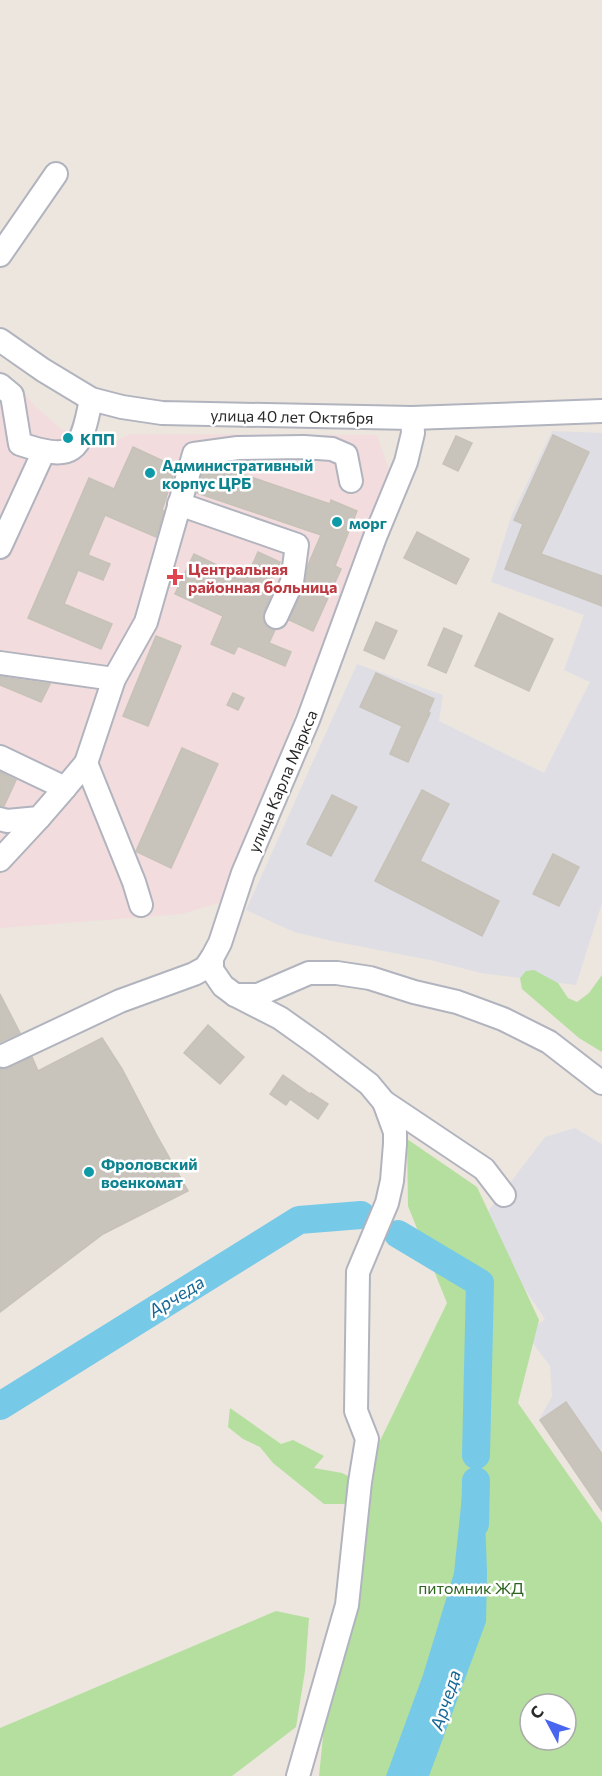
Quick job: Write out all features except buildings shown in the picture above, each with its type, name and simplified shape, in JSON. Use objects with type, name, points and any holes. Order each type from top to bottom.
[{"type":"street","points":[[0,255],[56,174]]},
{"type":"street","name":"улица 40 лет Октября","points":[[0,340],[91,399],[122,407],[162,413],[412,418],[602,411]]},
{"type":"street","points":[[0,385],[12,394],[10,442],[44,451],[64,453],[75,448],[85,427],[91,399]]},
{"type":"street","name":"улица Карла Маркса","points":[[3,1056],[120,1000],[195,974],[205,968],[212,958],[220,942],[243,873],[308,720],[375,537],[406,462],[413,433],[412,418]]},
{"type":"street","points":[[0,860],[86,763],[114,679],[146,622],[194,454],[249,448],[332,449],[346,455],[351,481]]},
{"type":"street","points":[[0,547],[44,451]]},
{"type":"street","points":[[179,504],[297,545],[292,582],[276,617]]},
{"type":"street","points":[[0,663],[114,679]]},
{"type":"street","points":[[0,757],[65,788]]},
{"type":"street","points":[[86,763],[141,905]]},
{"type":"street","points":[[0,819],[7,821],[39,818]]},
{"type":"street","points":[[212,958],[212,970],[223,986],[280,1018],[369,1084],[384,1102],[484,1169],[504,1195]]},
{"type":"street","points":[[235,994],[258,995],[309,973],[370,978],[457,1002],[503,1019],[549,1042],[602,1083]]},
{"type":"street","points":[[298,1776],[347,1605],[360,1482],[367,1439],[356,1412],[358,1272],[387,1203],[396,1144],[395,1132],[384,1102]]},
{"type":"shaded area","name":"Центральная районная больница","points":[[0,370],[14,381],[34,405],[60,428],[98,449],[131,434],[377,435],[390,472],[222,902],[182,914],[0,928]]},
{"type":"shaded area","points":[[552,431],[602,433],[602,903],[576,985],[481,973],[430,960],[332,941],[294,932],[246,910],[357,664],[443,695],[439,721],[544,773],[590,682],[564,670],[584,615],[491,582],[511,517]]},
{"type":"shaded area","points":[[575,1128],[602,1144],[602,1511],[539,1420],[552,1396],[550,1366],[526,1334],[545,1319],[480,1222],[545,1137]]},
{"type":"green space","points":[[534,970],[558,983],[568,998],[577,1002],[589,993],[602,975],[602,1052],[579,1038],[522,989],[520,978],[526,971]]},
{"type":"green space","name":"питомник ЖД","points":[[407,1139],[477,1187],[539,1320],[518,1403],[602,1523],[602,1776],[319,1776],[347,1504],[324,1504],[273,1463],[260,1447],[243,1439],[228,1427],[230,1408],[281,1444],[293,1440],[324,1456],[314,1468],[342,1473],[360,1482],[447,1303],[408,1206]]},
{"type":"green space","points":[[276,1611],[309,1618],[305,1671],[296,1727],[232,1776],[0,1776],[0,1728]]},
{"type":"water","points":[[464,1477],[484,1489],[486,1622],[429,1776],[386,1776],[423,1675],[454,1573]]},
{"type":"waterway","name":"Арчеда","points":[[0,1406],[299,1220],[361,1215]]},
{"type":"waterway","name":"Арчеда","points":[[398,1234],[480,1283],[476,1455]]},
{"type":"waterway","name":"Арчеда","points":[[475,1524],[476,1481]]},
{"type":"place","name":"КПП","points":[[68,438]]},
{"type":"place","name":"Административный корпус ЦРБ","points":[[150,473]]},
{"type":"place","name":"морг","points":[[337,522]]},
{"type":"place","name":"Центральная районная больница","points":[[175,577]]},
{"type":"place","name":"Фроловский военкомат","points":[[89,1172]]}]
